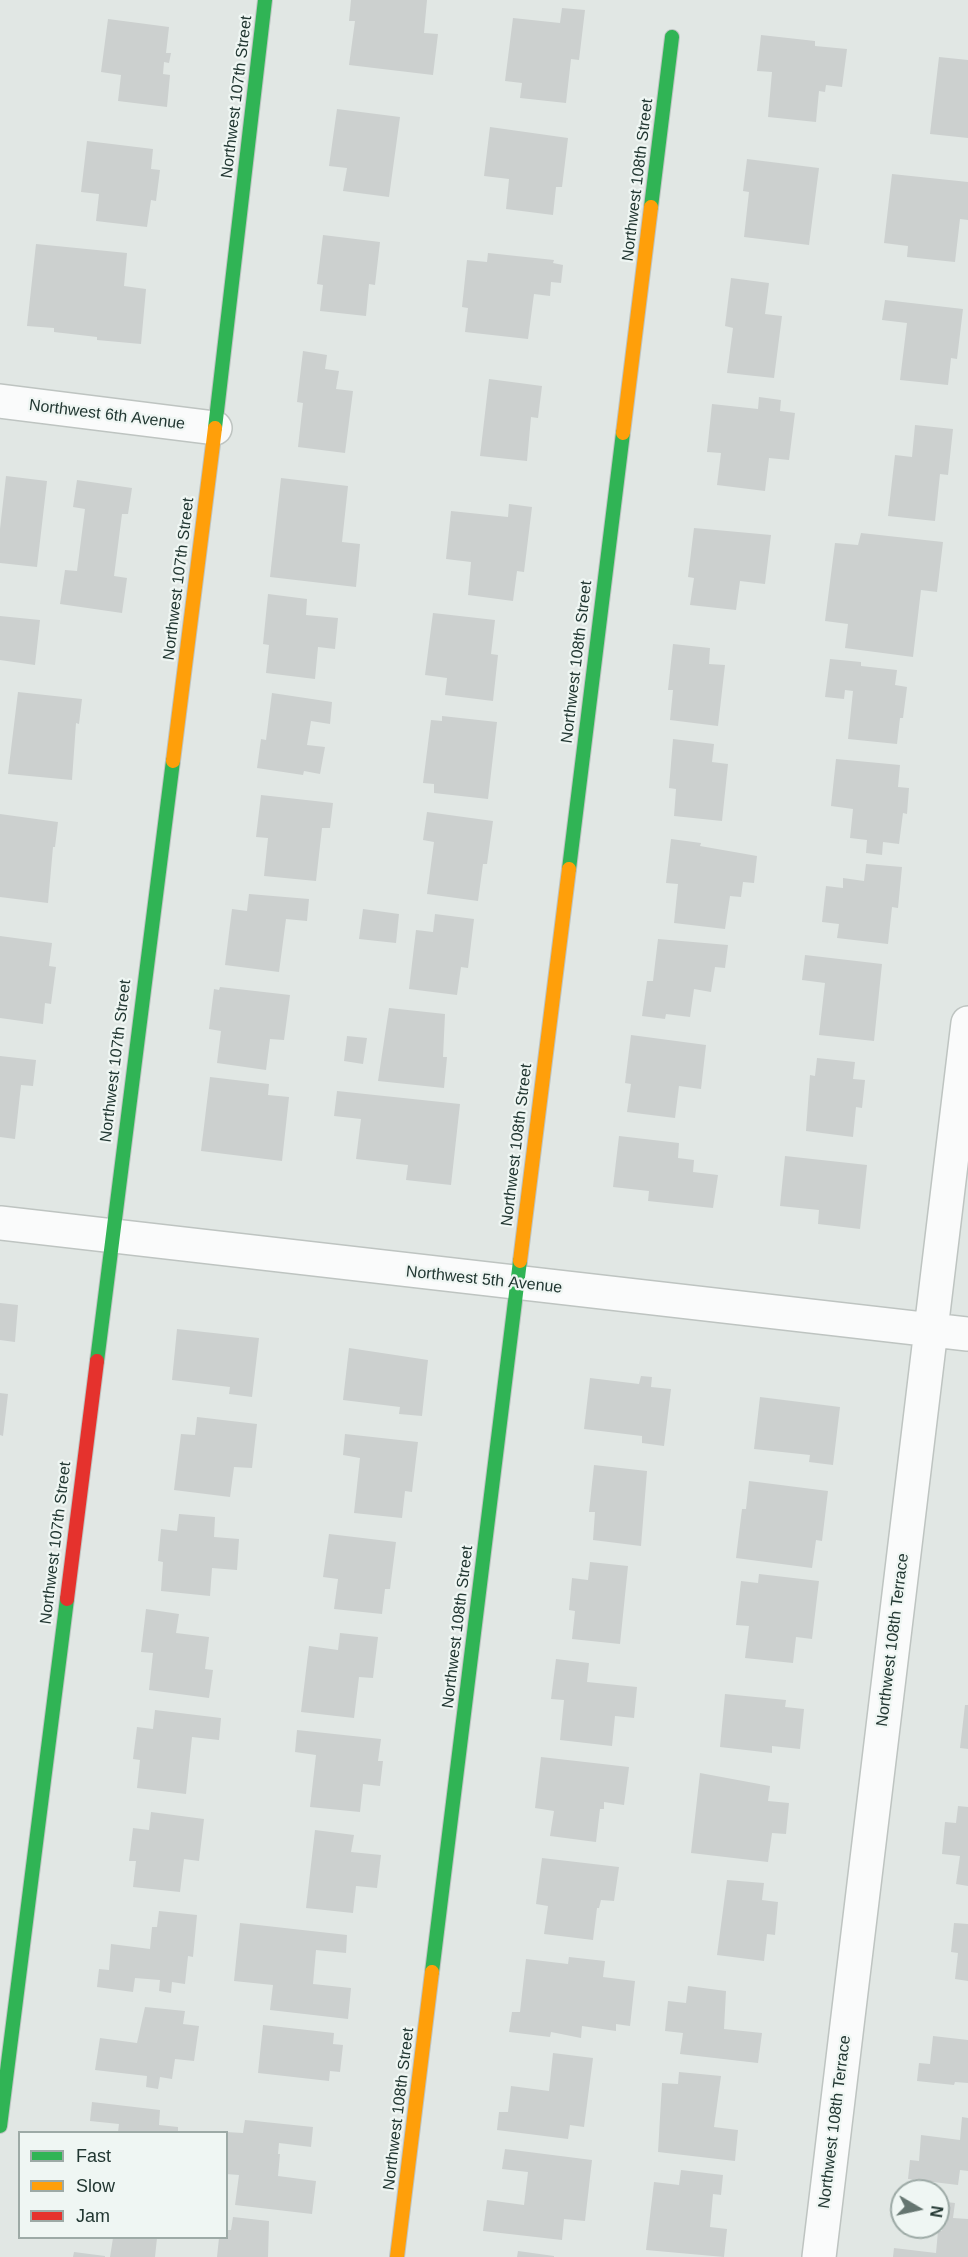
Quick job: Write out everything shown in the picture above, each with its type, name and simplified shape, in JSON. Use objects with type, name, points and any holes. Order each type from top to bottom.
[{"type":"street","name":"Northwest 107th Street","points":[[0,2126],[110,1237],[215,428],[265,0]]},
{"type":"street","name":"Northwest 108th Street","points":[[397,2257],[672,37]]},
{"type":"street","name":"Northwest 6th Avenue","points":[[0,401],[215,428]]},
{"type":"street","name":"Northwest 108th Terrace","points":[[819,2257],[968,1023]]},
{"type":"street","name":"Northwest 5th Avenue","points":[[0,1223],[516,1284],[968,1334]]},
{"type":"building","points":[[351,0],[427,0],[424,33],[438,34],[433,75],[349,65],[355,21],[349,21]]},
{"type":"building","points":[[562,8],[585,10],[579,60],[571,59],[566,103],[520,98],[522,83],[505,81],[513,18],[560,23]]},
{"type":"building","points":[[108,19],[169,27],[166,53],[171,53],[169,63],[164,62],[163,74],[170,75],[167,107],[118,101],[121,75],[101,72]]},
{"type":"building","points":[[761,35],[815,41],[815,46],[847,49],[842,87],[826,85],[825,92],[819,91],[816,122],[768,117],[772,72],[757,71]]},
{"type":"building","points":[[939,57],[968,60],[968,138],[930,134]]},
{"type":"building","points":[[337,109],[400,117],[389,197],[343,191],[347,168],[329,166]]},
{"type":"building","points":[[490,127],[568,138],[562,187],[556,187],[553,215],[506,209],[509,179],[484,176]]},
{"type":"building","points":[[87,141],[153,149],[151,169],[160,170],[156,201],[151,200],[147,227],[96,221],[99,194],[81,192]]},
{"type":"building","points":[[747,159],[819,168],[809,245],[744,237],[749,192],[743,191]]},
{"type":"building","points":[[892,174],[968,182],[968,220],[960,219],[955,262],[907,257],[908,246],[884,243]]},
{"type":"building","points":[[323,235],[380,242],[375,285],[369,284],[366,316],[320,311],[323,285],[317,284]]},
{"type":"building","points":[[36,244],[127,253],[124,286],[146,289],[141,344],[97,340],[97,337],[54,332],[54,328],[27,326]]},
{"type":"building","points":[[488,253],[554,260],[553,263],[563,265],[561,283],[551,282],[550,296],[534,294],[528,339],[465,332],[468,308],[462,307],[467,260],[487,262]]},
{"type":"building","points":[[731,278],[769,283],[765,314],[782,316],[774,378],[727,373],[733,328],[725,326]]},
{"type":"building","points":[[885,300],[963,309],[957,359],[951,358],[948,385],[900,380],[907,323],[882,320]]},
{"type":"building","points":[[303,351],[327,355],[325,369],[339,371],[336,389],[353,391],[345,453],[298,447],[303,403],[297,402]]},
{"type":"building","points":[[489,379],[542,386],[538,418],[531,417],[527,461],[480,456]]},
{"type":"building","points":[[759,397],[781,400],[780,411],[795,413],[789,460],[769,458],[765,491],[717,485],[721,453],[707,452],[712,404],[758,409]]},
{"type":"building","points":[[915,425],[953,429],[948,475],[940,474],[935,521],[888,516],[895,455],[912,457]]},
{"type":"building","points":[[6,476],[47,481],[37,567],[0,563],[0,529]]},
{"type":"building","points":[[281,478],[348,486],[342,542],[360,544],[356,587],[270,577]]},
{"type":"building","points":[[77,480],[132,488],[128,514],[122,514],[114,576],[127,578],[122,613],[60,604],[65,570],[77,571],[85,509],[73,507]]},
{"type":"building","points":[[509,504],[532,507],[524,572],[517,571],[513,601],[468,595],[471,562],[446,559],[451,511],[508,517]]},
{"type":"building","points":[[694,528],[771,535],[765,584],[740,581],[736,610],[690,605],[694,578],[688,577]]},
{"type":"building","points":[[861,533],[943,542],[937,592],[921,590],[913,657],[845,648],[848,624],[825,621],[835,543],[858,545]]},
{"type":"building","points":[[268,594],[307,599],[306,615],[338,618],[335,649],[318,647],[315,679],[266,673],[269,645],[263,644]]},
{"type":"building","points":[[433,613],[495,620],[491,654],[498,655],[493,701],[445,695],[447,678],[425,675]]},
{"type":"building","points":[[0,616],[40,620],[35,665],[0,660]]},
{"type":"building","points":[[673,644],[710,648],[709,664],[725,665],[718,726],[670,720],[673,690],[668,690]]},
{"type":"building","points":[[830,659],[861,662],[861,666],[897,670],[895,685],[907,687],[897,744],[848,739],[853,691],[845,690],[844,699],[825,697]]},
{"type":"building","points":[[18,692],[82,699],[79,724],[76,723],[72,780],[8,774]]},
{"type":"building","points":[[272,693],[332,702],[330,724],[311,721],[307,745],[325,747],[320,774],[304,771],[303,775],[257,768],[261,739],[266,740]]},
{"type":"building","points":[[442,716],[497,722],[488,799],[434,793],[434,784],[423,783],[431,720],[442,721]]},
{"type":"building","points":[[673,739],[714,744],[712,762],[728,764],[722,821],[674,816],[676,789],[669,788]]},
{"type":"building","points":[[836,759],[900,765],[898,787],[909,788],[907,814],[903,813],[899,844],[883,842],[882,855],[866,853],[867,840],[850,838],[853,809],[831,806]]},
{"type":"building","points":[[261,795],[333,803],[330,828],[322,828],[316,881],[264,876],[268,838],[256,837]]},
{"type":"building","points":[[427,812],[493,821],[487,864],[483,864],[478,901],[427,894],[434,842],[423,840]]},
{"type":"building","points":[[0,814],[58,822],[55,847],[53,847],[48,903],[0,897]]},
{"type":"building","points":[[671,839],[701,843],[700,846],[757,856],[754,883],[743,882],[741,897],[730,896],[725,929],[674,923],[678,884],[666,883]]},
{"type":"building","points":[[866,864],[902,867],[898,908],[892,907],[888,944],[837,938],[839,924],[822,922],[826,886],[843,888],[843,878],[864,881]]},
{"type":"building","points":[[249,894],[309,899],[307,921],[286,919],[279,972],[225,965],[232,909],[247,911]]},
{"type":"building","points":[[363,909],[399,914],[396,943],[359,939]]},
{"type":"building","points":[[435,914],[474,919],[468,968],[461,967],[457,995],[409,989],[416,930],[433,932]]},
{"type":"building","points":[[0,936],[52,943],[49,966],[56,967],[51,1004],[45,1003],[43,1024],[0,1018]]},
{"type":"building","points":[[658,939],[728,945],[725,968],[715,967],[711,992],[694,989],[690,1017],[666,1014],[665,1019],[642,1016],[647,981],[653,981]]},
{"type":"building","points":[[805,955],[882,964],[874,1041],[819,1035],[825,983],[802,980]]},
{"type":"building","points":[[220,987],[290,995],[284,1040],[270,1039],[266,1070],[217,1063],[221,1031],[209,1029],[214,989],[219,990]]},
{"type":"building","points":[[389,1008],[445,1014],[443,1057],[447,1057],[444,1088],[378,1081]]},
{"type":"building","points":[[631,1035],[706,1045],[701,1089],[679,1086],[675,1118],[627,1112],[631,1084],[625,1083]]},
{"type":"building","points":[[347,1036],[367,1038],[363,1064],[344,1061]]},
{"type":"building","points":[[0,1056],[36,1060],[33,1086],[21,1085],[15,1139],[0,1137]]},
{"type":"building","points":[[817,1058],[855,1062],[853,1079],[865,1080],[862,1108],[856,1107],[853,1137],[806,1131],[810,1075],[815,1076]]},
{"type":"building","points":[[210,1077],[269,1084],[268,1095],[289,1097],[282,1161],[201,1151]]},
{"type":"building","points":[[337,1091],[460,1104],[451,1185],[406,1180],[408,1165],[356,1159],[361,1119],[334,1116]]},
{"type":"building","points":[[619,1136],[679,1143],[678,1158],[694,1160],[693,1172],[718,1175],[713,1208],[648,1201],[649,1191],[613,1187]]},
{"type":"building","points":[[785,1156],[867,1165],[860,1229],[818,1224],[819,1210],[780,1206]]},
{"type":"building","points":[[0,1303],[18,1305],[15,1342],[0,1340]]},
{"type":"building","points":[[177,1329],[259,1338],[252,1397],[229,1394],[230,1387],[172,1380]]},
{"type":"building","points":[[349,1348],[428,1360],[422,1416],[399,1414],[400,1407],[343,1400]]},
{"type":"building","points":[[641,1376],[652,1377],[651,1387],[671,1389],[664,1446],[642,1443],[642,1436],[584,1429],[590,1378],[639,1384]]},
{"type":"building","points":[[0,1393],[8,1394],[3,1436],[0,1435]]},
{"type":"building","points":[[760,1397],[840,1407],[833,1465],[809,1462],[810,1455],[754,1449]]},
{"type":"building","points":[[197,1417],[257,1424],[252,1468],[234,1467],[230,1497],[174,1490],[181,1434],[195,1435]]},
{"type":"building","points":[[345,1434],[418,1442],[412,1492],[405,1491],[402,1518],[354,1513],[360,1458],[343,1455]]},
{"type":"building","points":[[594,1465],[647,1471],[641,1546],[593,1540],[595,1512],[589,1512]]},
{"type":"building","points":[[749,1481],[828,1491],[822,1541],[816,1540],[812,1568],[736,1558],[742,1509],[746,1509]]},
{"type":"building","points":[[179,1514],[215,1517],[214,1537],[239,1539],[237,1570],[212,1568],[210,1596],[161,1591],[163,1562],[158,1561],[161,1529],[177,1531]]},
{"type":"building","points":[[329,1534],[396,1542],[390,1589],[385,1589],[382,1614],[334,1609],[338,1579],[323,1577]]},
{"type":"building","points":[[590,1562],[628,1566],[620,1644],[572,1639],[575,1611],[569,1610],[572,1578],[588,1580]]},
{"type":"building","points":[[759,1574],[819,1581],[812,1639],[796,1637],[793,1663],[745,1658],[749,1626],[736,1625],[741,1581],[758,1583]]},
{"type":"building","points":[[146,1609],[179,1614],[176,1633],[209,1637],[205,1669],[213,1670],[209,1698],[149,1690],[153,1653],[141,1652]]},
{"type":"building","points":[[340,1633],[378,1637],[373,1678],[359,1677],[354,1718],[301,1712],[309,1646],[338,1650]]},
{"type":"building","points":[[556,1659],[589,1663],[587,1682],[637,1687],[634,1718],[615,1716],[612,1746],[560,1740],[564,1700],[551,1699]]},
{"type":"building","points":[[725,1694],[786,1700],[785,1707],[804,1709],[800,1749],[772,1746],[772,1753],[720,1747]]},
{"type":"building","points":[[965,1705],[968,1705],[968,1749],[960,1748]]},
{"type":"building","points":[[155,1710],[221,1718],[219,1740],[192,1737],[186,1794],[137,1788],[140,1760],[133,1759],[137,1727],[153,1729]]},
{"type":"building","points":[[297,1730],[381,1739],[378,1761],[383,1761],[380,1786],[363,1784],[360,1812],[310,1807],[316,1755],[295,1752]]},
{"type":"building","points":[[541,1757],[629,1767],[624,1805],[604,1802],[604,1809],[600,1809],[596,1842],[550,1836],[554,1811],[535,1808]]},
{"type":"building","points":[[700,1773],[770,1786],[768,1801],[789,1803],[786,1834],[772,1833],[768,1862],[691,1853]]},
{"type":"building","points":[[958,1806],[968,1807],[968,1886],[956,1884],[960,1856],[942,1854],[945,1822],[956,1823]]},
{"type":"building","points":[[151,1812],[204,1819],[199,1861],[184,1859],[180,1892],[133,1887],[136,1861],[129,1861],[133,1828],[149,1830]]},
{"type":"building","points":[[315,1830],[354,1835],[351,1852],[381,1855],[377,1888],[356,1886],[353,1913],[306,1908]]},
{"type":"building","points":[[542,1858],[619,1867],[614,1901],[601,1900],[597,1908],[593,1940],[544,1934],[548,1906],[536,1904]]},
{"type":"building","points":[[727,1880],[764,1883],[762,1900],[778,1902],[775,1935],[767,1934],[764,1961],[717,1955]]},
{"type":"building","points":[[159,1911],[197,1915],[193,1957],[188,1956],[185,1984],[172,1982],[171,1993],[159,1991],[160,1980],[135,1978],[133,1992],[97,1987],[99,1969],[109,1970],[111,1944],[150,1949],[152,1927],[157,1927]]},
{"type":"building","points":[[240,1923],[347,1935],[346,1953],[316,1950],[313,1984],[351,1988],[348,2019],[270,2010],[273,1985],[234,1981]]},
{"type":"building","points":[[954,1923],[968,1924],[968,1981],[955,1979],[958,1953],[951,1952]]},
{"type":"building","points":[[569,1957],[605,1961],[603,1977],[635,1981],[630,2026],[616,2024],[616,2031],[582,2026],[581,2038],[551,2032],[550,2037],[509,2032],[512,2012],[520,2012],[526,1959],[568,1964]]},
{"type":"building","points":[[688,1986],[726,1991],[724,2029],[762,2033],[758,2063],[680,2054],[683,2033],[665,2031],[668,2001],[686,2003]]},
{"type":"building","points":[[145,2007],[185,2011],[183,2024],[199,2026],[194,2061],[175,2059],[172,2079],[160,2077],[158,2089],[146,2087],[147,2076],[95,2070],[100,2038],[137,2043]]},
{"type":"building","points":[[263,2025],[334,2033],[333,2044],[343,2045],[340,2072],[330,2071],[329,2081],[258,2073]]},
{"type":"building","points":[[933,2036],[968,2040],[968,2083],[955,2082],[954,2085],[917,2081],[919,2063],[930,2064]]},
{"type":"building","points":[[553,2053],[593,2058],[584,2127],[570,2125],[568,2139],[497,2130],[499,2112],[508,2112],[511,2086],[549,2091]]},
{"type":"building","points":[[679,2072],[721,2076],[714,2127],[738,2130],[735,2161],[658,2152],[662,2083],[678,2084]]},
{"type":"building","points":[[92,2102],[160,2110],[159,2125],[178,2127],[178,2131],[118,2131],[119,2124],[90,2121]]},
{"type":"building","points":[[962,2117],[968,2118],[968,2171],[960,2170],[958,2185],[950,2184],[950,2179],[908,2179],[910,2160],[919,2161],[921,2135],[960,2140]]},
{"type":"building","points":[[245,2120],[313,2127],[311,2147],[279,2143],[278,2154],[280,2154],[278,2176],[316,2181],[312,2214],[235,2205],[239,2175],[228,2174],[228,2132],[243,2133]]},
{"type":"building","points":[[505,2149],[592,2160],[585,2221],[564,2219],[562,2240],[483,2231],[487,2200],[524,2205],[528,2172],[502,2169]]},
{"type":"building","points":[[681,2170],[723,2175],[721,2195],[713,2194],[710,2227],[727,2229],[724,2257],[646,2250],[654,2182],[679,2185]]},
{"type":"building","points":[[950,2202],[955,2203],[953,2218],[968,2219],[968,2257],[893,2257],[894,2248],[936,2253],[937,2239],[950,2239]]},
{"type":"building","points":[[233,2217],[269,2221],[268,2257],[217,2257],[219,2239],[228,2239],[228,2230],[231,2230]]},
{"type":"building","points":[[113,2239],[157,2239],[155,2257],[110,2257]]},
{"type":"building","points":[[518,2251],[554,2256],[554,2257],[517,2257]]},
{"type":"building","points":[[74,2252],[105,2256],[105,2257],[73,2257]]},
{"type":"traffic: fast","points":[[215,428],[265,0]]},
{"type":"traffic: fast","points":[[651,207],[672,37]]},
{"type":"traffic: fast","points":[[569,869],[623,433]]},
{"type":"traffic: fast","points":[[97,1361],[173,761]]},
{"type":"traffic: fast","points":[[432,1972],[520,1261]]},
{"type":"traffic: fast","points":[[0,2126],[67,1599]]},
{"type":"traffic: slow","points":[[623,433],[651,207]]},
{"type":"traffic: slow","points":[[173,761],[215,428]]},
{"type":"traffic: slow","points":[[520,1261],[569,869]]},
{"type":"traffic: slow","points":[[397,2257],[432,1972]]},
{"type":"traffic: jam","points":[[67,1599],[97,1361]]}]
